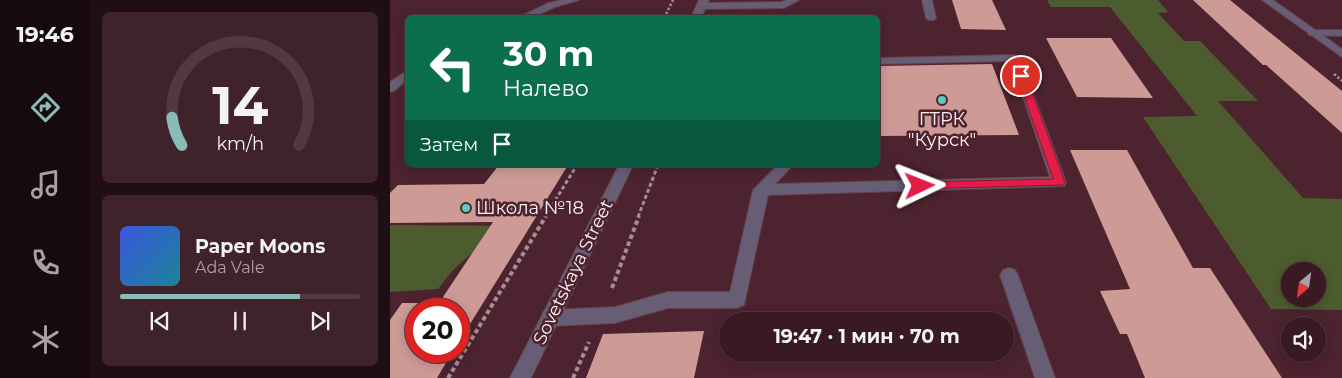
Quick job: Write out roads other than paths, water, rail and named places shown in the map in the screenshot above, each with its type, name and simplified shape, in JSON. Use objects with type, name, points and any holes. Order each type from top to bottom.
[{"type":"street","points":[[529,15],[552,5],[574,0]]},
{"type":"street","points":[[697,15],[702,3],[784,5],[794,0]]},
{"type":"street","points":[[926,0],[931,18]]},
{"type":"street","points":[[1267,0],[1342,54]]},
{"type":"street","points":[[1313,33],[1342,33]]},
{"type":"street","points":[[762,190],[1059,182],[1015,58],[880,61]]},
{"type":"street","points":[[390,88],[405,76]]},
{"type":"street","name":"Sovetskaya Street","points":[[520,378],[625,167]]},
{"type":"street","points":[[550,318],[615,316],[668,300],[737,300],[762,190],[784,167]]},
{"type":"street","points":[[1009,276],[1045,378]]},
{"type":"place","name":"ГТРК \"Курск\"","points":[[942,100]]},
{"type":"place","name":"Школа №18","points":[[466,208]]}]
